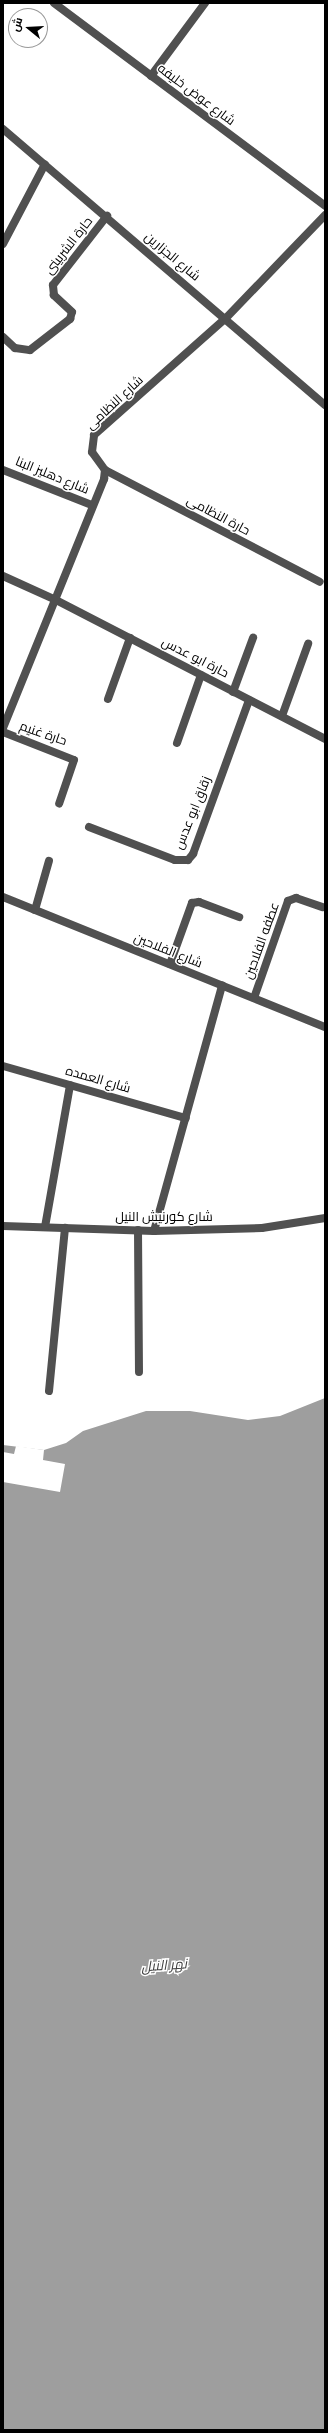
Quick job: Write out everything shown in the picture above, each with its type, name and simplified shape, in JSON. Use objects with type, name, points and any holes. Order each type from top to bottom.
[{"type":"street","name":"شارع عوض خليفه","points":[[54,3],[325,206]]},
{"type":"street","points":[[151,76],[205,3]]},
{"type":"street","name":"شارع الجزارين","points":[[3,129],[107,216],[325,405]]},
{"type":"street","points":[[3,244],[7,226],[45,164]]},
{"type":"street","name":"شارع النظامى","points":[[105,470],[92,452],[94,435],[226,318],[325,214]]},
{"type":"street","name":"حارة الشربينى","points":[[3,337],[15,348],[30,350],[70,319],[72,312],[54,295],[53,285],[107,216]]},
{"type":"street","name":"شارع دهليز البنا","points":[[3,470],[92,505]]},
{"type":"street","points":[[3,728],[105,470]]},
{"type":"street","name":"حارة النظامى","points":[[105,470],[320,582]]},
{"type":"street","name":"حارة ابو عدس","points":[[3,576],[54,599],[325,739]]},
{"type":"street","points":[[108,699],[130,638]]},
{"type":"street","points":[[233,692],[253,638]]},
{"type":"street","points":[[282,716],[308,644]]},
{"type":"street","points":[[177,743],[201,675]]},
{"type":"street","name":"زقاق ابو عدس","points":[[89,826],[175,860],[188,860],[193,854],[249,700]]},
{"type":"street","name":"حارة غنيم","points":[[3,732],[74,760],[59,804]]},
{"type":"street","points":[[34,910],[49,861]]},
{"type":"street","name":"شارع الفلاحين","points":[[3,898],[325,1027]]},
{"type":"street","name":"عطفه الفلاحين","points":[[254,998],[288,901],[296,898],[322,907]]},
{"type":"street","points":[[170,964],[192,903],[199,902],[239,917]]},
{"type":"street","points":[[154,1231],[222,985]]},
{"type":"street","name":"شارع العمده","points":[[3,1066],[186,1118]]},
{"type":"street","points":[[45,1227],[70,1085]]},
{"type":"street","name":"شارع كورنيش النيل","points":[[3,1226],[154,1231],[262,1228],[325,1218]]},
{"type":"street","points":[[49,1391],[65,1228]]},
{"type":"street","points":[[138,1230],[139,1372]]},
{"type":"water","name":"نهر النيل","points":[[325,1398],[325,2430],[3,2430],[3,1445],[44,1450],[66,1443],[83,1431],[146,1411],[190,1411],[248,1420],[280,1416]]},
{"type":"pier","points":[[16,1446],[44,1450],[43,1460],[65,1464],[60,1492],[3,1482],[3,1452],[14,1454]]}]
